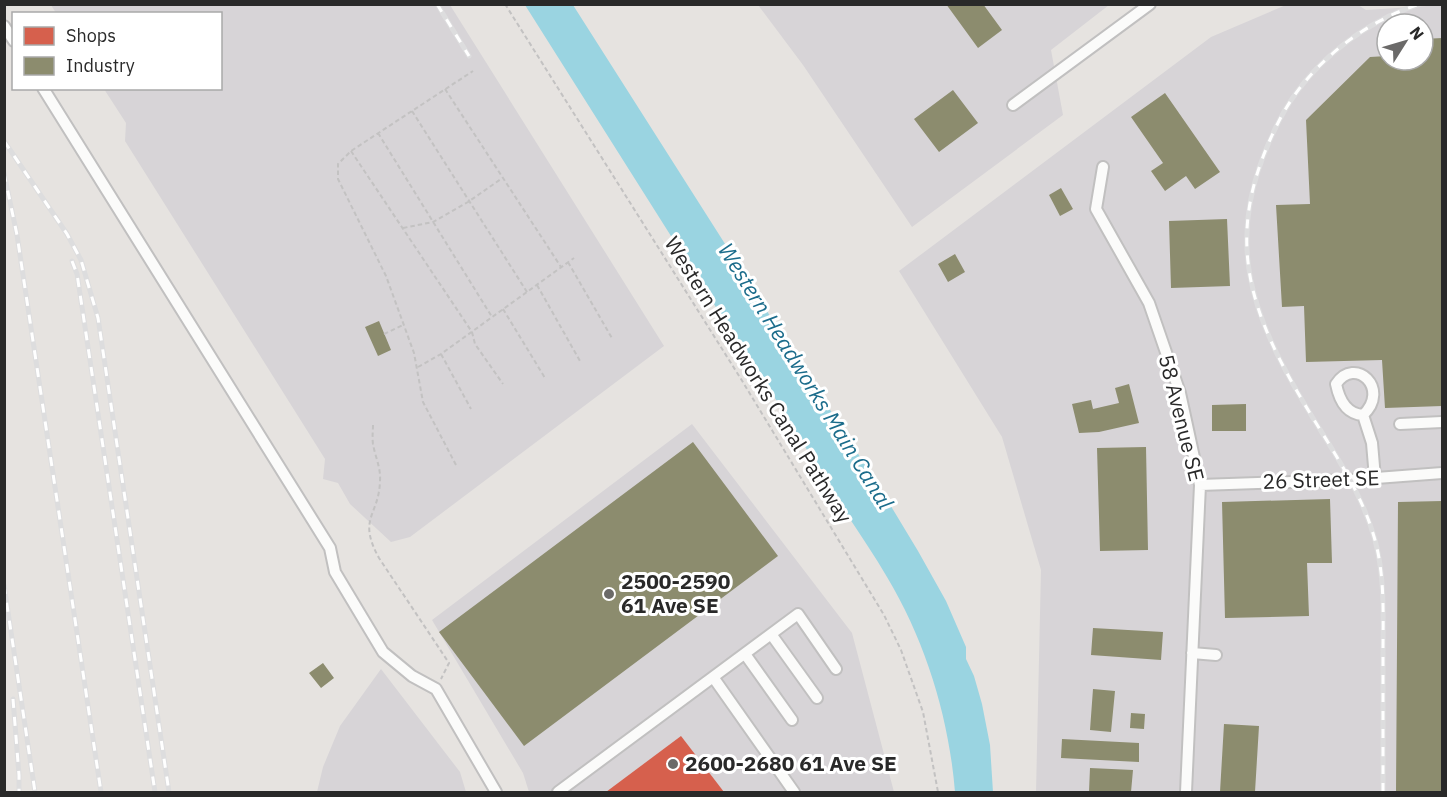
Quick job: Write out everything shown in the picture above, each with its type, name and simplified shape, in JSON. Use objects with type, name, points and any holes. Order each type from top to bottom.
[{"type":"street","points":[[1013,105],[1150,4]]},
{"type":"street","points":[[44,90],[330,548],[335,572],[383,652],[412,676],[436,689],[496,792]]},
{"type":"street","name":"58 Avenue SE","points":[[1103,167],[1096,209],[1149,303],[1180,393],[1200,484],[1186,792]]},
{"type":"street","points":[[1363,415],[1372,443],[1375,478]]},
{"type":"street","points":[[1400,424],[1443,422]]},
{"type":"street","name":"26 Street SE","points":[[1200,484],[1443,474]]},
{"type":"street","points":[[558,792],[798,614],[836,669]]},
{"type":"street","points":[[771,634],[817,698]]},
{"type":"street","points":[[1192,653],[1215,655]]},
{"type":"street","points":[[745,654],[792,720]]},
{"type":"street","points":[[712,677],[794,792]]},
{"type":"path","name":"Western Headworks Canal Pathway","points":[[505,4],[741,379],[884,615],[901,650],[923,712],[938,792]]},
{"type":"path","points":[[456,465],[423,402],[418,367],[404,325],[386,276],[338,178],[338,164],[351,151],[473,71]]},
{"type":"path","points":[[445,89],[561,267]]},
{"type":"path","points":[[412,111],[527,292]]},
{"type":"path","points":[[378,133],[492,317]]},
{"type":"path","points":[[351,151],[472,332],[475,344],[503,384]]},
{"type":"path","points":[[403,228],[433,222],[468,202],[501,178]]},
{"type":"path","points":[[418,367],[441,354],[574,258]]},
{"type":"path","points":[[568,262],[613,340]]},
{"type":"path","points":[[537,285],[580,361]]},
{"type":"path","points":[[503,309],[545,378]]},
{"type":"path","points":[[384,334],[404,325]]},
{"type":"path","points":[[441,354],[471,409]]},
{"type":"path","points":[[373,425],[372,441],[381,478],[379,495],[369,522],[372,546],[449,663],[436,689]]},
{"type":"shaded area","points":[[51,5],[450,5],[664,346],[410,537],[391,542],[350,504],[338,483],[323,479],[325,459],[125,141],[126,123],[105,90],[222,90],[222,12],[55,12]]},
{"type":"shaded area","points":[[758,5],[1109,5],[1051,50],[1063,115],[912,227],[803,65]]},
{"type":"shaded area","points":[[1286,5],[1358,5],[1366,10],[1442,5],[1442,792],[1036,792],[1041,570],[1002,437],[899,271],[1211,37]]},
{"type":"shaded area","points":[[692,424],[852,633],[894,792],[529,792],[523,773],[432,620]]},
{"type":"shaded area","points":[[381,669],[460,772],[466,792],[317,792],[323,767],[340,726]]},
{"type":"water","name":"Western Headworks Main Canal","points":[[525,5],[573,5],[755,291],[788,350],[806,372],[918,551],[946,601],[966,647],[966,659],[974,676],[982,704],[990,745],[993,792],[955,792],[941,709],[924,654],[901,602],[878,561],[755,364],[731,331]]},
{"type":"building: Shops","name":"2600-2680 61 Ave SE","points":[[681,736],[724,792],[606,792]]},
{"type":"building: Industry","points":[[946,4],[983,4],[1002,30],[978,48]]},
{"type":"building: Industry","points":[[1435,38],[1442,38],[1442,406],[1385,408],[1382,360],[1306,362],[1304,306],[1282,307],[1276,205],[1310,204],[1306,120],[1370,57],[1375,57],[1375,72],[1435,72]]},
{"type":"building: Industry","points":[[953,90],[978,123],[939,152],[914,119]]},
{"type":"building: Industry","points":[[1165,93],[1220,172],[1195,189],[1186,176],[1165,191],[1151,171],[1163,163],[1131,117]]},
{"type":"building: Industry","points":[[1061,188],[1073,209],[1060,216],[1049,195]]},
{"type":"building: Industry","points":[[1227,219],[1230,286],[1171,288],[1169,221]]},
{"type":"building: Industry","points":[[955,254],[965,272],[948,282],[938,264]]},
{"type":"building: Industry","points":[[379,321],[391,350],[378,356],[365,327]]},
{"type":"building: Industry","points":[[1129,384],[1139,423],[1099,432],[1079,433],[1072,404],[1091,400],[1093,409],[1119,403],[1115,388]]},
{"type":"building: Industry","points":[[1246,404],[1246,431],[1212,431],[1212,405]]},
{"type":"building: Industry","name":"2500-2590 61 Ave SE","points":[[693,442],[778,556],[524,746],[439,632]]},
{"type":"building: Industry","points":[[1146,447],[1148,550],[1100,551],[1097,448]]},
{"type":"building: Industry","points":[[1330,499],[1332,563],[1307,563],[1309,616],[1225,618],[1222,502]]},
{"type":"building: Industry","points":[[1442,501],[1442,792],[1396,792],[1398,502]]},
{"type":"building: Industry","points":[[1093,628],[1163,632],[1161,660],[1091,655]]},
{"type":"building: Industry","points":[[323,663],[334,678],[321,688],[309,673]]},
{"type":"building: Industry","points":[[1093,689],[1115,691],[1111,732],[1090,730]]},
{"type":"building: Industry","points":[[1131,713],[1145,714],[1144,729],[1130,728]]},
{"type":"building: Industry","points":[[1224,724],[1259,726],[1255,792],[1220,792]]},
{"type":"building: Industry","points":[[1062,739],[1139,743],[1139,762],[1061,758]]},
{"type":"building: Industry","points":[[1090,768],[1133,770],[1131,792],[1089,792]]},
{"type":"railway","points":[[437,4],[469,56]]},
{"type":"railway","points":[[1383,792],[1383,596],[1375,540],[1350,479],[1293,384],[1274,347],[1259,311],[1250,276],[1247,240],[1250,202],[1261,162],[1280,119],[1292,99],[1306,81],[1339,48],[1378,22],[1420,4]]},
{"type":"railway","points":[[4,141],[67,234],[81,260],[98,318],[169,792]]},
{"type":"railway","points":[[4,173],[17,235],[101,792]]},
{"type":"railway","points":[[72,261],[77,274],[155,792]]},
{"type":"railway","points":[[4,585],[35,792]]},
{"type":"railway","points":[[13,699],[19,792]]},
{"type":"place","name":"2500-2590 61 Ave SE","points":[[609,594]]},
{"type":"place","name":"2600-2680 61 Ave SE","points":[[673,764]]}]
